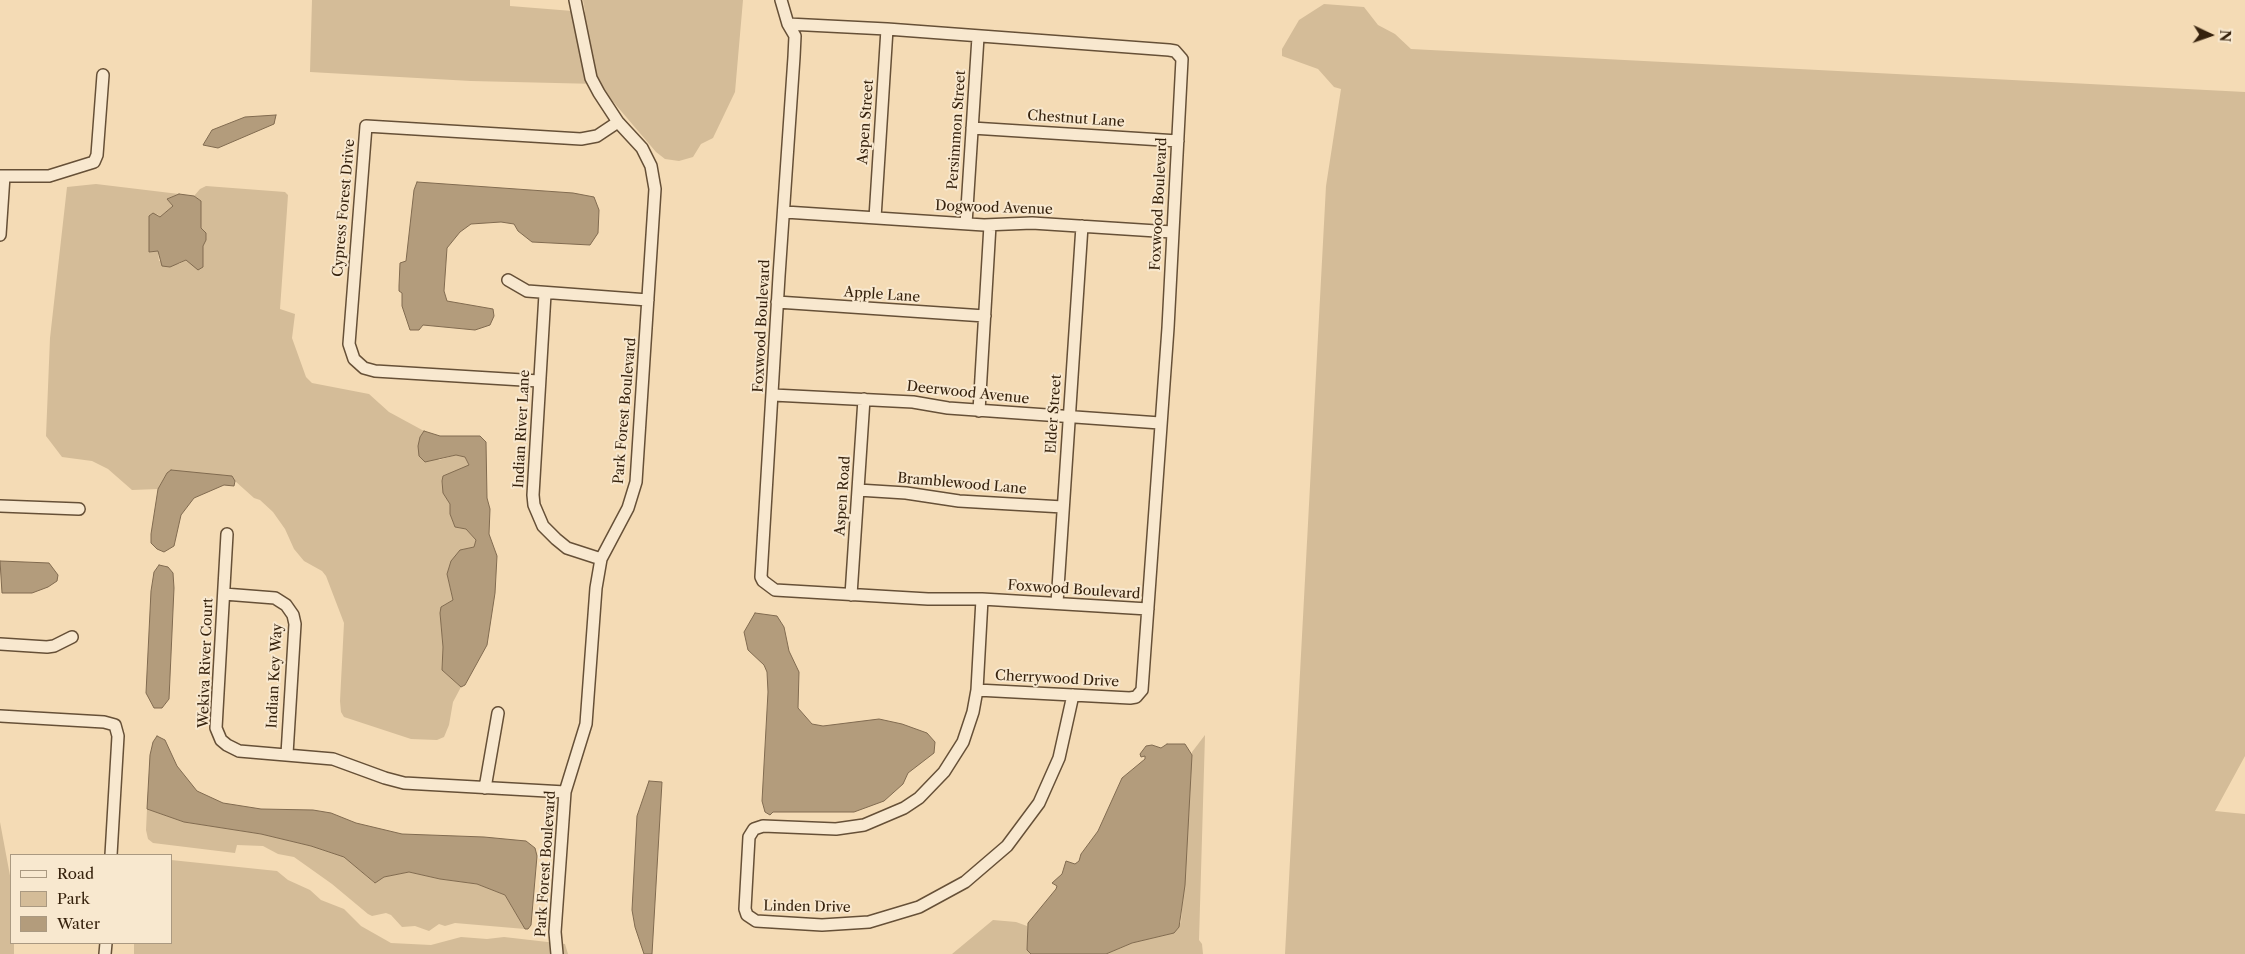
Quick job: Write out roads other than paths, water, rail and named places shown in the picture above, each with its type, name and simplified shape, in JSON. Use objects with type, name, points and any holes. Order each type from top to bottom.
[{"type":"street","name":"Park Forest Boulevard","points":[[557,954],[555,932],[564,792],[586,724],[596,588],[601,559],[628,508],[636,482],[655,189],[654,177],[642,148],[618,122],[591,78],[575,0]]},
{"type":"street","name":"Foxwood Boulevard","points":[[781,0],[788,24],[795,36],[762,568],[763,581],[775,590],[928,599],[982,599],[1148,609],[1168,328],[1183,63],[1180,55],[1175,52],[887,29],[788,24]]},
{"type":"street","name":"Aspen Street","points":[[876,218],[887,29]]},
{"type":"street","name":"Persimmon Street","points":[[966,224],[978,37]]},
{"type":"street","points":[[0,235],[2,176],[50,176],[94,162],[97,155],[103,75]]},
{"type":"street","name":"Cypress Forest Drive","points":[[539,381],[374,370],[364,368],[354,359],[349,344],[366,126],[581,139],[597,136],[618,122]]},
{"type":"street","name":"Chestnut Lane","points":[[972,128],[1178,141]]},
{"type":"street","name":"Dogwood Avenue","points":[[785,212],[966,224],[1032,223],[1172,232]]},
{"type":"street","points":[[979,411],[990,225]]},
{"type":"street","name":"Elder Street","points":[[1057,603],[1082,226]]},
{"type":"street","points":[[508,280],[527,292],[648,300]]},
{"type":"street","name":"Indian River Lane","points":[[545,294],[532,495],[535,510],[544,526],[568,548],[601,559]]},
{"type":"street","name":"Apple Lane","points":[[778,302],[985,316]]},
{"type":"street","name":"Deerwood Avenue","points":[[773,394],[913,402],[979,411],[1160,423]]},
{"type":"street","name":"Aspen Road","points":[[851,595],[864,399]]},
{"type":"street","name":"Bramblewood Lane","points":[[858,490],[906,493],[959,501],[1063,507]]},
{"type":"street","points":[[0,506],[79,508]]},
{"type":"street","name":"Wekiva River Court","points":[[227,534],[217,732],[227,745],[239,751],[333,759],[404,783],[564,792]]},
{"type":"street","name":"Indian Key Way","points":[[224,594],[275,598],[286,605],[293,615],[287,754]]},
{"type":"street","name":"Linden Drive","points":[[982,599],[977,690],[970,724],[955,757],[933,785],[904,808],[879,820],[849,828],[824,830],[763,826],[754,829],[749,838],[745,909],[751,919],[756,921],[822,925],[869,922],[919,907],[965,882],[1007,846],[1039,803],[1059,758],[1073,695]]},
{"type":"street","name":"Cherrywood Drive","points":[[977,690],[1130,698],[1139,694],[1143,687],[1148,609]]},
{"type":"street","points":[[0,644],[47,647],[54,646],[72,637]]},
{"type":"street","points":[[485,788],[498,713]]},
{"type":"street","points":[[0,716],[110,722],[118,730],[111,854]]},
{"type":"water","points":[[276,115],[274,124],[218,148],[203,145],[212,130],[245,117]]},
{"type":"water","points":[[417,182],[573,193],[594,197],[599,210],[598,233],[590,245],[532,242],[518,231],[514,224],[501,222],[471,224],[460,232],[447,248],[444,291],[447,301],[493,309],[494,316],[490,325],[475,330],[423,325],[419,330],[410,330],[402,306],[402,293],[399,291],[400,263],[406,261],[414,190]]},
{"type":"water","points":[[179,194],[194,196],[201,201],[201,228],[206,233],[206,240],[203,246],[203,267],[198,270],[186,260],[170,267],[162,266],[158,251],[149,252],[149,216],[153,213],[160,217],[173,206],[167,199]]},
{"type":"water","points":[[424,431],[440,436],[480,436],[486,442],[487,498],[490,509],[489,534],[497,556],[495,593],[487,645],[465,685],[461,687],[442,670],[443,647],[440,613],[441,607],[453,600],[447,574],[451,561],[460,550],[474,547],[476,540],[466,529],[455,527],[450,514],[450,504],[443,493],[442,481],[443,476],[469,465],[465,457],[456,455],[425,462],[419,456],[418,446]]},
{"type":"water","points":[[171,470],[232,476],[235,481],[234,486],[224,485],[194,498],[181,515],[174,546],[164,552],[157,549],[151,543],[151,534],[158,489],[167,473]]},
{"type":"water","points":[[0,561],[49,563],[58,575],[57,581],[48,587],[32,593],[2,593]]},
{"type":"water","points":[[159,565],[168,567],[173,573],[174,588],[169,699],[162,708],[154,708],[146,693],[151,591],[154,572]]},
{"type":"water","points":[[755,613],[777,616],[784,627],[789,651],[799,672],[798,708],[812,724],[823,726],[879,719],[902,724],[927,733],[935,742],[934,753],[908,773],[903,784],[884,801],[854,812],[773,812],[770,815],[765,812],[762,801],[768,692],[767,672],[764,665],[748,650],[744,632]]},
{"type":"water","points":[[157,736],[165,740],[177,766],[197,791],[223,803],[261,809],[313,810],[331,813],[356,823],[402,834],[484,837],[526,841],[535,848],[537,856],[531,925],[528,929],[525,929],[505,895],[477,884],[440,879],[409,872],[384,877],[375,883],[344,857],[311,846],[261,834],[184,822],[147,809],[150,755],[153,742]]},
{"type":"water","points":[[1167,744],[1185,744],[1192,755],[1185,885],[1179,927],[1174,933],[1132,943],[1106,954],[1031,954],[1027,950],[1028,923],[1056,889],[1057,886],[1052,883],[1062,874],[1066,861],[1075,864],[1079,861],[1081,854],[1098,831],[1122,778],[1145,759],[1145,756],[1141,757],[1140,754],[1146,746],[1152,745],[1161,748]]},
{"type":"water","points":[[649,781],[662,782],[652,954],[644,954],[635,927],[632,910],[637,816]]}]
